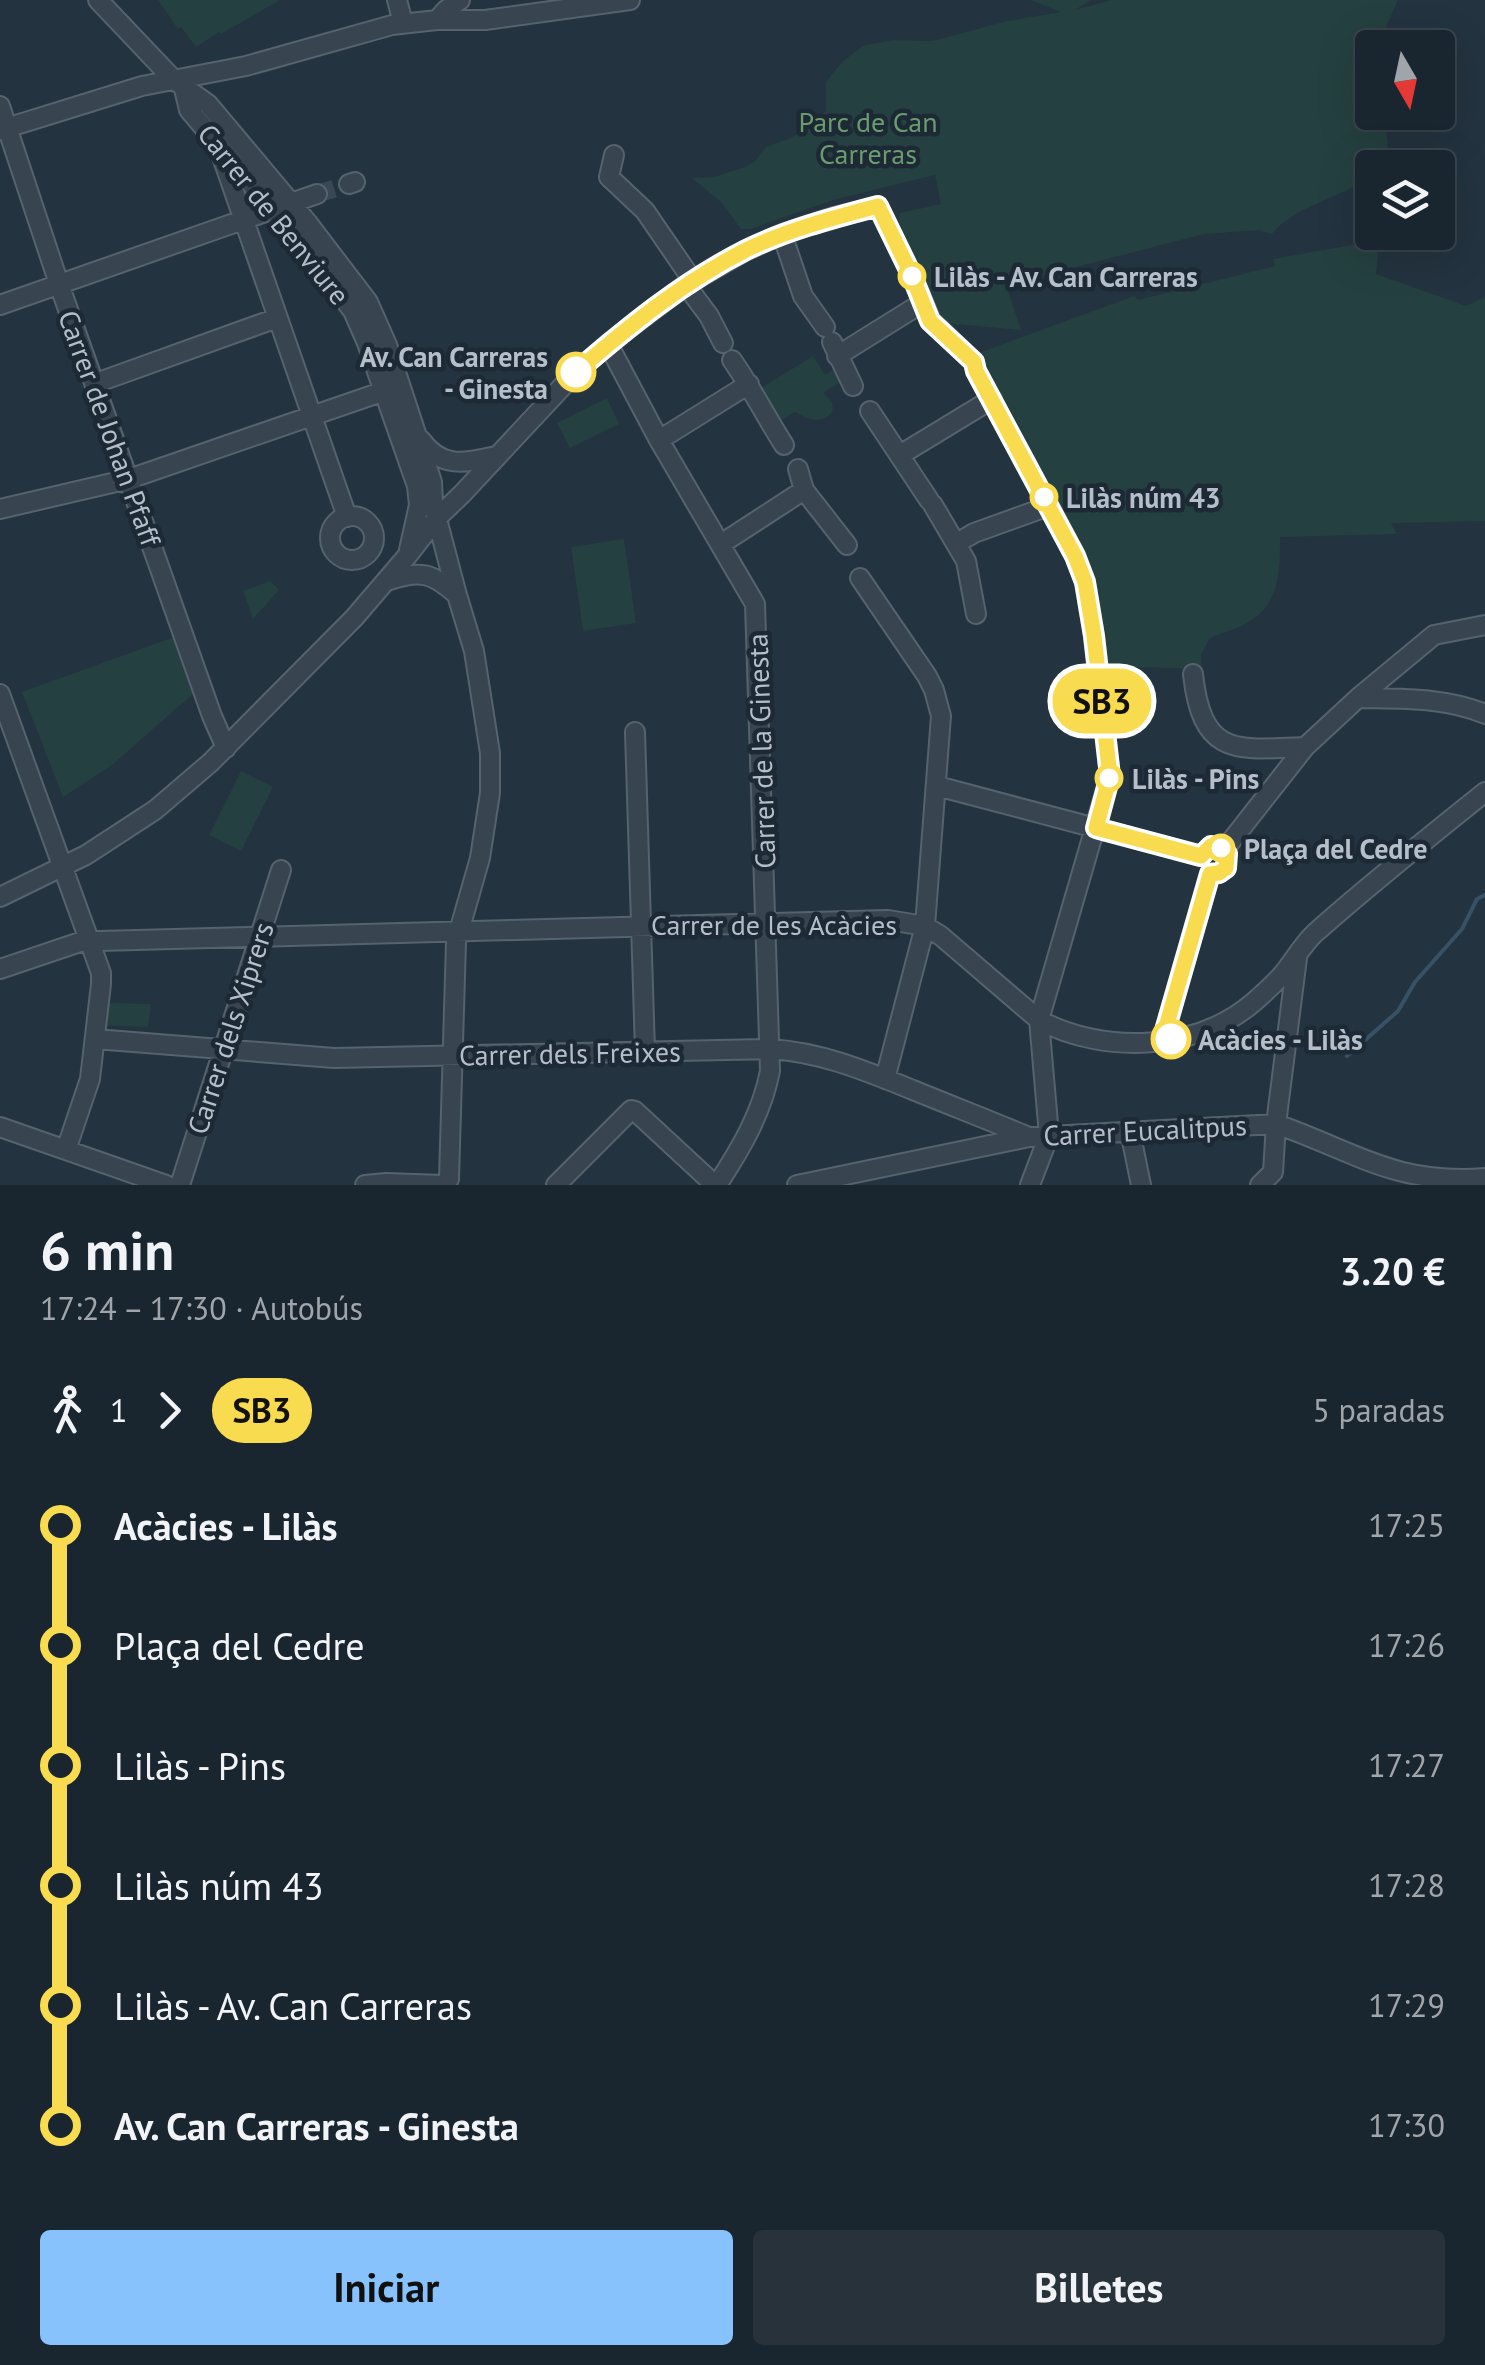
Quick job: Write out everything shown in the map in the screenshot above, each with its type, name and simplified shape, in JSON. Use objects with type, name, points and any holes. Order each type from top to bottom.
[{"type":"street","name":"Carrer de Benviure","points":[[98,0],[179,84],[208,104],[353,311],[416,434],[432,482],[435,511]]},
{"type":"street","points":[[397,0],[403,24]]},
{"type":"street","points":[[437,20],[460,0]]},
{"type":"street","points":[[472,0],[476,20]]},
{"type":"street","points":[[4,129],[142,86],[179,84],[403,24],[476,20],[630,0]]},
{"type":"street","name":"Carrer de Benviure","points":[[179,84],[189,110],[283,207]]},
{"type":"street","name":"Carrer de Johan Pfaff","points":[[0,106],[4,129],[226,748]]},
{"type":"street","points":[[218,144],[347,517]]},
{"type":"street","points":[[614,155],[609,177],[645,211],[723,343]]},
{"type":"street","points":[[0,305],[318,194]]},
{"type":"street","points":[[0,897],[62,868],[154,810],[226,748],[387,581],[435,511],[462,494],[576,372],[608,344],[689,283],[745,251],[782,234],[878,206],[930,321],[974,362],[1075,556],[1085,582],[1094,636],[1110,776],[1040,1020],[1049,1135],[1030,1185]]},
{"type":"street","points":[[782,234],[804,296],[853,386]]},
{"type":"street","points":[[831,342],[922,302]]},
{"type":"street","points":[[96,383],[276,318]]},
{"type":"street","name":"Carrer de la Ginesta","points":[[608,344],[658,440],[756,604],[770,1072],[744,1141],[716,1185]]},
{"type":"street","points":[[732,360],[784,445]]},
{"type":"street","points":[[658,440],[749,384]]},
{"type":"street","name":"Carrer de Benviure","points":[[393,388],[417,486],[435,511]]},
{"type":"street","points":[[0,508],[129,479],[393,388]]},
{"type":"street","points":[[900,455],[992,399]]},
{"type":"street","points":[[870,411],[966,560],[976,614]]},
{"type":"street","points":[[416,434],[438,457],[452,461],[466,463],[496,456]]},
{"type":"street","points":[[798,469],[804,490],[848,545]]},
{"type":"street","points":[[408,555],[419,505],[417,486]]},
{"type":"street","points":[[721,544],[804,490]]},
{"type":"street","points":[[447,557],[462,494]]},
{"type":"street","points":[[957,543],[1049,506]]},
{"type":"street","points":[[364,1185],[444,1185],[449,1179],[456,942],[480,858],[489,804],[490,753],[474,651],[435,511]]},
{"type":"street","points":[[387,581],[408,574],[427,575],[456,595]]},
{"type":"street","points":[[860,578],[927,676],[941,716],[924,926],[885,1079]]},
{"type":"street","points":[[1224,850],[1305,746],[1358,698],[1434,636],[1485,625]]},
{"type":"street","points":[[1193,674],[1202,717],[1228,745],[1250,750],[1305,746]]},
{"type":"street","points":[[0,694],[101,978],[90,1079],[66,1150]]},
{"type":"street","points":[[1358,698],[1439,701],[1485,714]]},
{"type":"street","points":[[635,732],[644,1051]]},
{"type":"street","points":[[937,786],[1201,856]]},
{"type":"street","name":"Carrer de les Acàcies","points":[[0,969],[90,939],[888,920],[924,926],[1052,1027],[1102,1041],[1162,1041],[1199,1032],[1252,1003],[1282,974],[1311,936],[1485,792]]},
{"type":"street","points":[[1211,846],[1224,850],[1226,868],[1210,874],[1203,868],[1201,856],[1211,846]]},
{"type":"street","name":"Carrer dels Xiprers","points":[[180,1185],[281,870]]},
{"type":"street","points":[[1162,1041],[1210,874]]},
{"type":"street","points":[[1270,1181],[1297,954]]},
{"type":"street","name":"Carrer dels Freixes","points":[[96,1039],[334,1058],[770,1048],[819,1055],[1030,1136]]},
{"type":"street","points":[[556,1185],[631,1110],[716,1185]]},
{"type":"street","name":"Carrer Eucalitpus","points":[[797,1185],[1030,1136],[1276,1124],[1309,1135],[1357,1163],[1396,1178],[1440,1184],[1485,1178]]},
{"type":"street","points":[[0,1127],[166,1185]]},
{"type":"street","points":[[1130,1131],[1141,1185]]},
{"type":"green space","points":[[158,0],[280,0],[196,47]]},
{"type":"green space","name":"Parc de Can Carreras","points":[[1030,0],[1091,0],[1075,10],[1112,0],[1398,0],[1385,30],[1355,30],[1355,130],[1386,130],[1388,148],[1355,150],[1355,186],[1301,211],[1272,234],[1259,230],[1204,234],[1006,285],[1021,330],[944,323],[931,305],[898,220],[900,213],[941,204],[935,175],[833,200],[751,229],[741,229],[722,203],[692,178],[714,177],[747,166],[766,147],[791,138],[817,120],[826,111],[826,82],[843,61],[863,46],[892,40],[933,41],[1007,21],[1061,12]]},
{"type":"green space","points":[[1355,244],[1355,250],[1378,250],[1376,274],[1466,306],[1485,297],[1485,521],[1391,523],[1397,534],[1280,537],[1278,577],[1270,601],[1253,620],[1209,639],[1201,655],[1202,669],[1106,670],[1099,610],[1077,544],[1012,414],[976,354],[1134,296],[1138,300],[1275,266],[1273,259]]},
{"type":"green space","points":[[813,356],[825,375],[836,368],[844,380],[823,393],[832,402],[833,410],[820,419],[795,412],[778,422],[758,390]]},
{"type":"green space","points":[[607,398],[619,424],[570,448],[557,423]]},
{"type":"green space","points":[[624,539],[636,623],[583,631],[571,547]]},
{"type":"green space","points":[[270,581],[279,590],[253,619],[243,591]]},
{"type":"green space","points":[[174,637],[194,693],[112,765],[63,797],[22,692]]},
{"type":"green space","points":[[241,771],[273,787],[241,851],[209,835]]},
{"type":"green space","points":[[107,1003],[151,1004],[148,1027],[104,1025]]},
{"type":"waterway","points":[[1347,1056],[1398,1011],[1415,982],[1462,929],[1477,899],[1485,895]]},
{"type":"tunnel","points":[[317,194],[349,184]]},
{"type":"bus line","name":"SB3","points":[[576,372],[686,285],[745,251],[782,234],[878,206],[930,321],[974,362],[1085,582],[1110,776],[1096,828],[1201,856],[1211,846],[1227,854],[1226,868],[1210,874],[1162,1041],[1171,1039]]},
{"type":"place","name":"Lilàs - Av. Can Carreras","points":[[912,276]]},
{"type":"place","name":"Av. Can Carreras - Ginesta","points":[[576,372]]},
{"type":"place","name":"Lilàs núm 43","points":[[1044,497]]},
{"type":"place","name":"Lilàs - Pins","points":[[1109,778]]},
{"type":"place","name":"Plaça del Cedre","points":[[1221,848]]},
{"type":"place","name":"Acàcies - Lilàs","points":[[1171,1039]]}]
